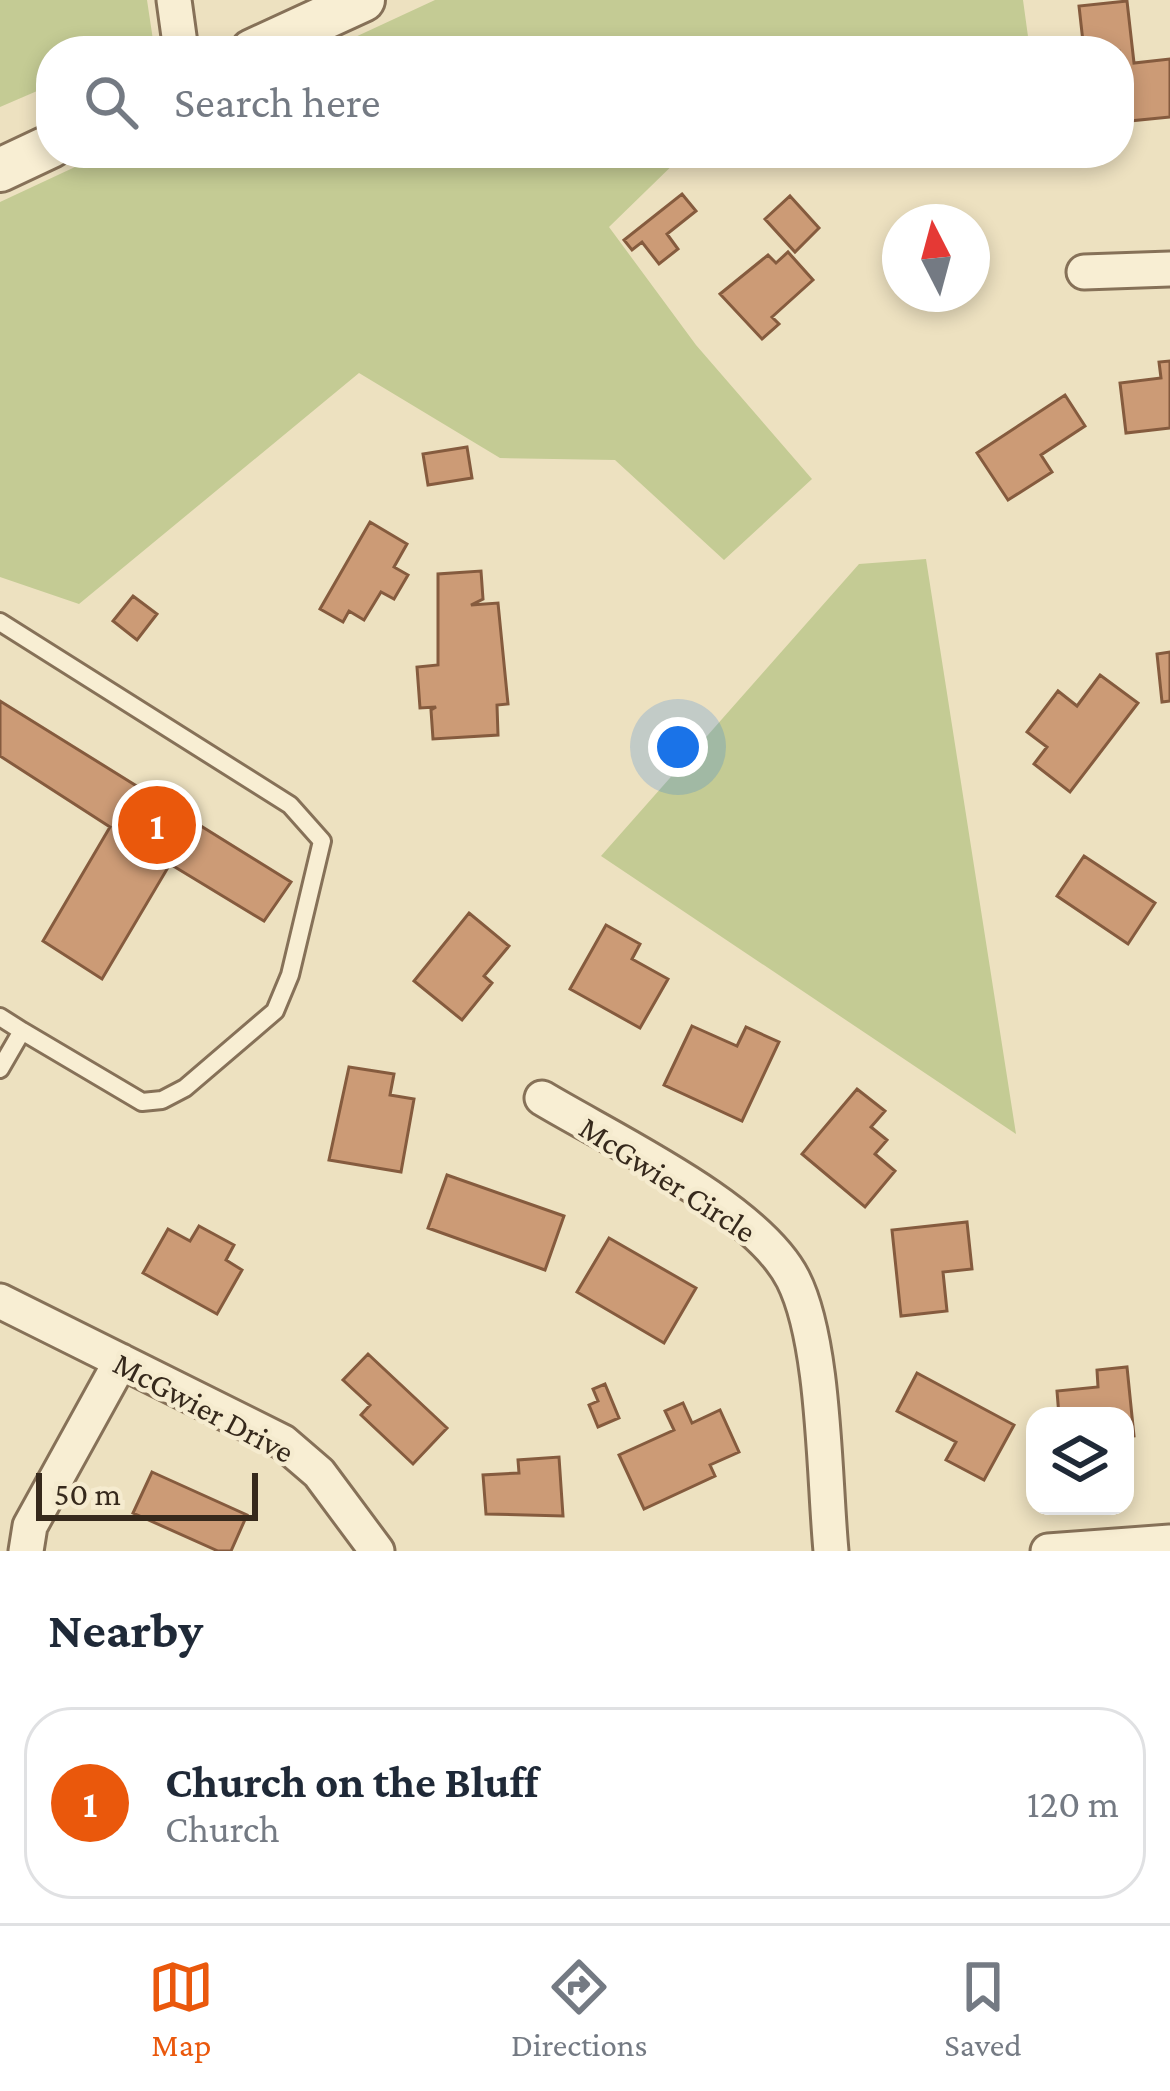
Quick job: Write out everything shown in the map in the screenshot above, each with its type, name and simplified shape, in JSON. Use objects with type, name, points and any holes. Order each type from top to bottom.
[{"type":"street","points":[[174,0],[179,36]]},
{"type":"street","points":[[284,36],[362,0]]},
{"type":"street","points":[[0,170],[36,153]]},
{"type":"street","points":[[1084,272],[1170,268]]},
{"type":"street","name":"McGwier Circle","points":[[542,1098],[742,1220],[781,1259],[809,1329],[831,1551]]},
{"type":"street","name":"McGwier Drive","points":[[0,1300],[283,1442],[319,1473],[377,1551]]},
{"type":"street","points":[[26,1551],[30,1526],[121,1361]]},
{"type":"street","points":[[1048,1551],[1170,1542]]},
{"type":"lane","points":[[0,622],[290,805],[322,841],[290,975],[275,1011],[184,1088],[162,1100],[142,1102],[0,1018]]},
{"type":"lane","points":[[0,1069],[22,1031]]},
{"type":"green space","points":[[0,0],[147,0],[152,36],[36,36],[36,91],[0,107]]},
{"type":"green space","points":[[435,0],[1023,0],[1028,36],[357,36]]},
{"type":"green space","points":[[73,168],[670,168],[609,227],[696,345],[812,479],[724,560],[615,460],[500,458],[359,373],[79,604],[0,577],[0,202]]},
{"type":"green space","points":[[926,559],[1016,1134],[601,856],[859,564]]},
{"type":"building","points":[[1127,1],[1131,36],[1082,36],[1079,6]]},
{"type":"building","points":[[1170,59],[1170,117],[1134,121],[1134,63]]},
{"type":"building","points":[[682,194],[696,211],[667,234],[678,249],[659,264],[642,242],[632,250],[624,240]]},
{"type":"building","points":[[790,196],[819,228],[795,252],[765,219]]},
{"type":"building","points":[[788,252],[813,280],[772,317],[779,324],[762,339],[720,294],[768,255],[776,263]]},
{"type":"building","points":[[1170,361],[1170,428],[1126,433],[1120,383],[1161,378],[1159,362]]},
{"type":"building","points":[[1065,395],[1085,426],[1041,455],[1052,472],[1008,500],[977,453]]},
{"type":"building","points":[[467,447],[472,478],[428,485],[423,454]]},
{"type":"building","points":[[370,522],[407,544],[394,567],[408,575],[394,599],[381,592],[364,620],[349,611],[343,622],[320,609]]},
{"type":"building","points":[[481,571],[483,599],[471,605],[498,603],[508,704],[497,705],[498,735],[433,739],[431,710],[436,707],[420,708],[417,667],[438,665],[438,574]]},
{"type":"building","points":[[133,596],[157,614],[137,640],[113,621]]},
{"type":"building","points":[[1170,652],[1170,701],[1162,702],[1157,654]]},
{"type":"building","points":[[1100,675],[1138,703],[1070,792],[1034,764],[1047,747],[1027,732],[1058,691],[1077,706]]},
{"type":"building","points":[[0,701],[291,882],[264,921],[170,864],[102,979],[43,941],[110,827],[0,756]]},
{"type":"building","points":[[1084,856],[1155,903],[1128,944],[1057,896]]},
{"type":"building","points":[[469,913],[509,946],[484,976],[492,983],[462,1020],[414,981]]},
{"type":"building","points":[[606,925],[640,944],[632,959],[668,979],[640,1028],[570,989]]},
{"type":"building","points":[[692,1026],[737,1046],[746,1027],[779,1042],[742,1121],[664,1085]]},
{"type":"building","points":[[349,1067],[394,1074],[390,1095],[414,1099],[401,1172],[329,1160]]},
{"type":"building","points":[[857,1089],[885,1111],[871,1127],[887,1140],[875,1154],[895,1171],[865,1207],[802,1154]]},
{"type":"building","points":[[447,1175],[564,1216],[545,1270],[428,1228]]},
{"type":"building","points":[[967,1222],[972,1269],[943,1272],[947,1311],[901,1316],[892,1230]]},
{"type":"building","points":[[199,1226],[234,1245],[226,1260],[242,1270],[217,1314],[143,1273],[168,1229],[190,1241]]},
{"type":"building","points":[[609,1238],[696,1288],[664,1343],[577,1292]]},
{"type":"building","points":[[368,1354],[447,1428],[413,1464],[361,1415],[370,1405],[343,1380]]},
{"type":"building","points":[[1127,1367],[1131,1407],[1058,1407],[1057,1391],[1098,1387],[1097,1370]]},
{"type":"building","points":[[917,1373],[1014,1425],[984,1480],[946,1460],[956,1442],[897,1411]]},
{"type":"building","points":[[605,1384],[619,1418],[598,1427],[589,1405],[598,1401],[593,1389]]},
{"type":"building","points":[[683,1403],[692,1423],[720,1410],[739,1452],[710,1465],[715,1476],[644,1509],[619,1455],[674,1430],[665,1411]]},
{"type":"building","points":[[559,1457],[563,1516],[486,1514],[483,1475],[519,1473],[518,1460]]},
{"type":"building","points":[[152,1472],[247,1515],[231,1551],[218,1551],[133,1513]]},
{"type":"place","name":"Church on the Bluff","points":[[157,825]]}]
